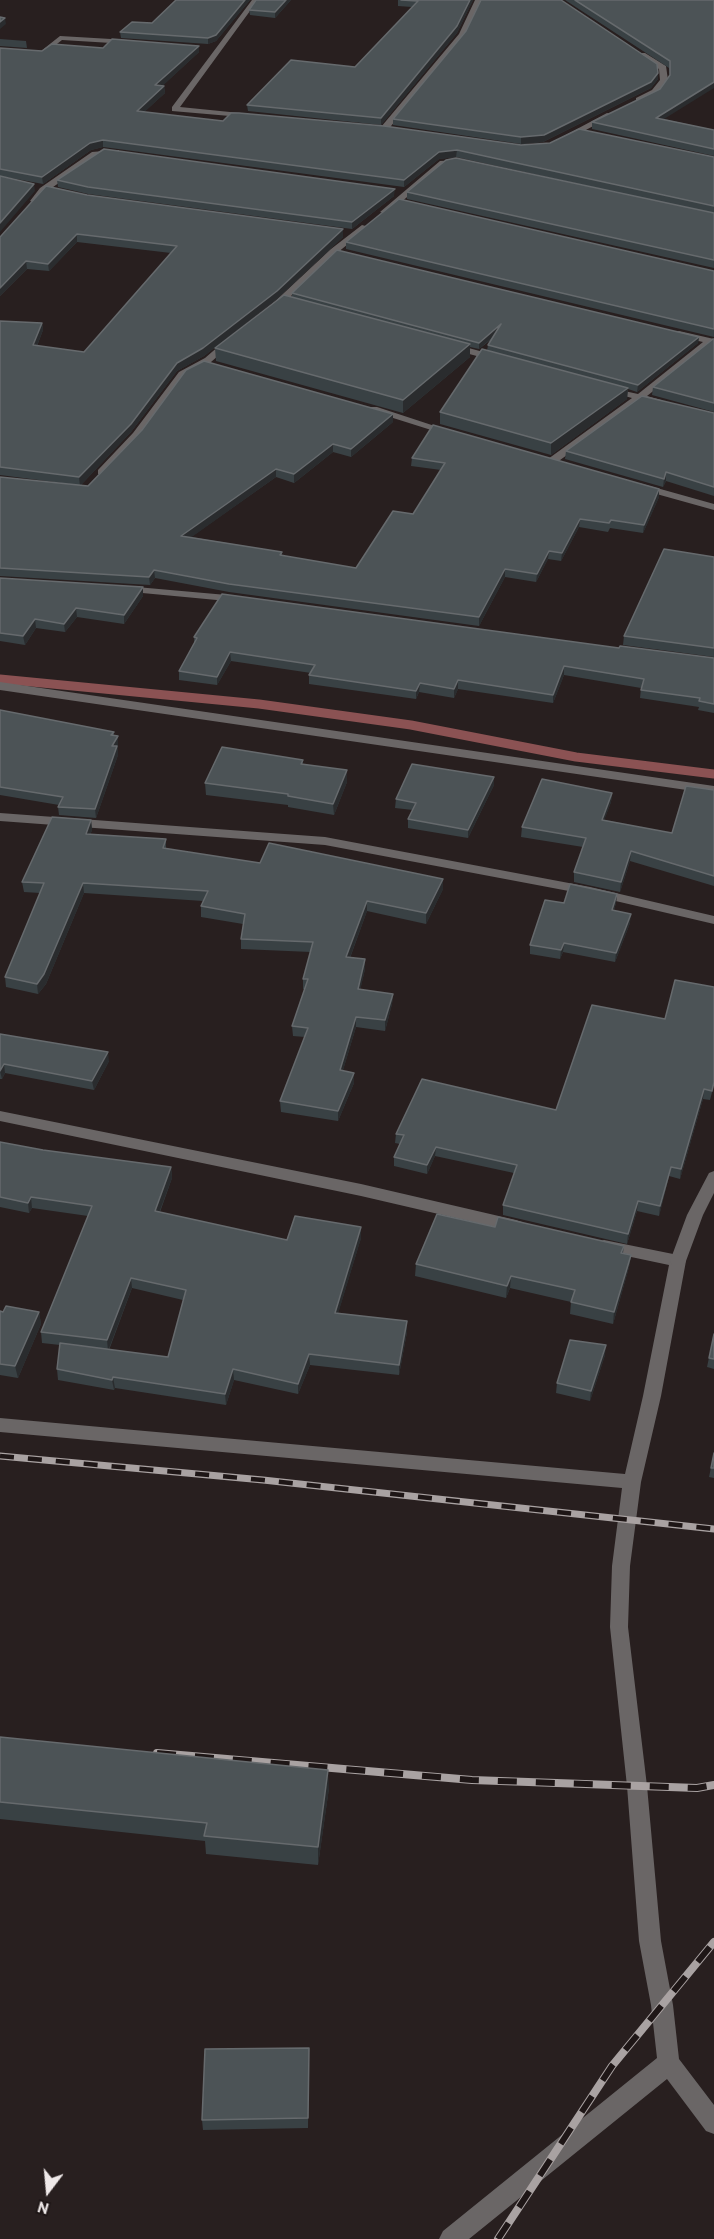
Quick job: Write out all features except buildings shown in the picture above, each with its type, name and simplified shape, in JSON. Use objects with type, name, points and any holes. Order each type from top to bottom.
[{"type":"street","points":[[255,0],[176,109],[256,117]]},
{"type":"street","points":[[384,129],[462,35],[478,0]]},
{"type":"street","points":[[0,50],[43,53],[60,38],[139,43]]},
{"type":"street","points":[[206,48],[218,49]]},
{"type":"street","points":[[626,107],[655,92],[664,80],[663,68],[634,50]]},
{"type":"street","points":[[557,141],[617,111]]},
{"type":"street","points":[[372,128],[395,130]]},
{"type":"street","points":[[579,131],[590,133]]},
{"type":"street","points":[[456,161],[459,150]]},
{"type":"street","points":[[28,208],[43,190],[95,154],[103,151],[125,153]]},
{"type":"street","points":[[263,316],[282,302],[334,250],[443,162],[456,161],[468,164]]},
{"type":"street","points":[[32,187],[54,192]]},
{"type":"street","points":[[396,191],[407,192]]},
{"type":"street","points":[[396,201],[408,204]]},
{"type":"street","points":[[344,232],[356,234]]},
{"type":"street","points":[[334,250],[345,253]]},
{"type":"street","points":[[282,302],[293,305]]},
{"type":"street","points":[[664,330],[712,342]]},
{"type":"street","points":[[91,483],[137,435],[182,374],[203,363],[237,336]]},
{"type":"street","points":[[563,465],[547,460],[640,397],[712,342]]},
{"type":"street","points":[[443,345],[513,363]]},
{"type":"street","points":[[203,363],[214,366]]},
{"type":"street","points":[[594,385],[672,406]]},
{"type":"street","points":[[358,405],[467,438]]},
{"type":"street","points":[[628,483],[714,507]]},
{"type":"street","points":[[118,589],[247,600]]},
{"type":"street","points":[[0,686],[714,790]]},
{"type":"street","points":[[0,817],[325,841],[590,891],[714,920]]},
{"type":"street","points":[[0,1116],[361,1190],[536,1231]]},
{"type":"street","points":[[714,1177],[695,1215],[678,1261],[652,1396],[632,1482],[621,1566],[618,1627],[637,1786],[650,1941],[662,2005],[669,2063],[714,2123]]},
{"type":"street","points":[[583,1241],[653,1258],[678,1261]]},
{"type":"street","points":[[0,1425],[632,1482]]},
{"type":"street","points":[[451,2239],[669,2063]]},
{"type":"waterway","points":[[0,679],[259,704],[411,725],[576,757],[714,774]]},
{"type":"railway","points":[[0,1456],[263,1480],[714,1529]]},
{"type":"railway","points":[[157,1753],[472,1780],[697,1788],[714,1785]]},
{"type":"railway","points":[[498,2239],[612,2066],[714,1942]]}]
